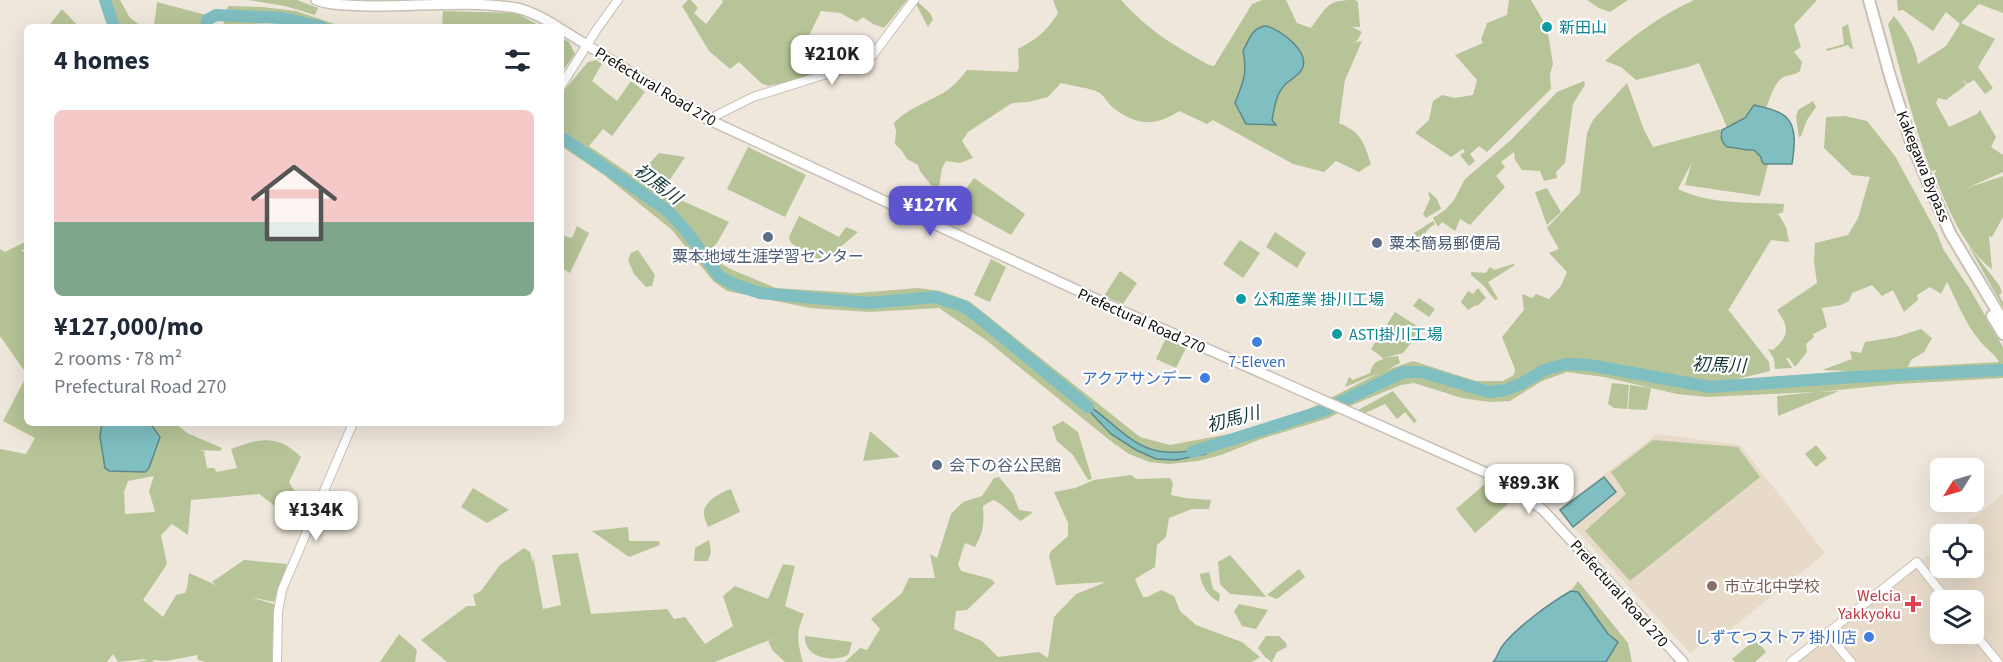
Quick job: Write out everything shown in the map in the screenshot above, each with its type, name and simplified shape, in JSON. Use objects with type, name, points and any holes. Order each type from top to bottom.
[{"type":"highway","name":"Kakegawa Bypass","points":[[1869,0],[1910,139],[1950,232],[2003,321]]},
{"type":"highway","points":[[1950,232],[1958,255],[2003,334]]},
{"type":"main road","name":"Prefectural Road 270","points":[[316,0],[344,5],[375,6],[469,3],[497,5],[522,10],[551,24]]},
{"type":"main road","name":"Prefectural Road 270","points":[[564,31],[703,117],[1111,306],[1489,474],[1514,488],[1544,510],[1683,662]]},
{"type":"street","points":[[564,81],[618,0]]},
{"type":"street","points":[[709,119],[753,97],[865,62],[914,0]]},
{"type":"street","points":[[277,662],[278,612],[282,590],[352,426]]},
{"type":"street","points":[[1791,662],[1917,562],[1939,590]]},
{"type":"street","points":[[1827,633],[1851,662]]},
{"type":"street","points":[[1983,644],[1998,662]]},
{"type":"shaded area","points":[[1657,434],[1740,445],[1825,553],[1721,637],[1716,632],[1690,653],[1558,510]]},
{"type":"shaded area","points":[[2003,494],[2003,662],[1797,662],[1930,554],[1930,578],[1984,578],[1984,524],[1966,524],[1984,512],[1984,510]]},
{"type":"green space","points":[[100,0],[120,0],[130,18],[139,24],[108,24]]},
{"type":"green space","points":[[248,0],[297,0],[318,8],[315,15],[285,6]]},
{"type":"green space","points":[[691,0],[698,8],[694,13],[706,24],[723,2],[722,0],[907,0],[884,28],[863,17],[857,22],[840,13],[821,11],[805,44],[809,74],[801,79],[768,86],[761,83],[739,62],[730,69],[709,51],[682,6]]},
{"type":"green space","points":[[1053,0],[1121,0],[1162,37],[1214,66],[1252,4],[1262,0],[1286,0],[1297,23],[1311,28],[1328,6],[1338,1],[1355,0],[1358,2],[1360,27],[1352,27],[1362,32],[1357,41],[1352,43],[1362,41],[1345,80],[1339,123],[1352,130],[1361,139],[1371,164],[1359,172],[1336,161],[1324,172],[1293,164],[1213,120],[1207,124],[1179,111],[1161,120],[1144,122],[1120,112],[1098,92],[1061,83],[1048,97],[1012,103],[968,132],[962,141],[973,158],[960,163],[946,161],[942,168],[938,194],[918,165],[907,159],[895,144],[894,123],[911,110],[947,91],[967,70],[1017,72],[1018,49],[1041,34],[1058,13]],"holes":[[[1243,51],[1288,82],[1246,69]]]},
{"type":"green space","points":[[1509,0],[1531,0],[1547,27],[1553,64],[1550,74],[1551,89],[1487,152],[1479,146],[1470,154],[1475,161],[1469,166],[1460,155],[1465,152],[1463,149],[1451,157],[1415,133],[1429,120],[1433,101],[1442,95],[1455,98],[1473,95],[1477,80],[1455,55],[1483,43],[1481,40],[1487,23],[1507,15]]},
{"type":"green space","points":[[1587,0],[1628,0],[1610,12]]},
{"type":"green space","points":[[1694,0],[1817,0],[1794,25],[1801,47],[1794,52],[1802,62],[1800,71],[1779,80],[1766,108],[1754,105],[1745,118],[1727,127],[1699,63],[1636,80],[1621,67],[1605,61],[1647,27]]},
{"type":"green space","points":[[1897,0],[2003,0],[2003,13],[1979,4],[1961,23],[1995,39],[1978,67],[1993,88],[1985,94],[1974,80],[1967,84],[1963,80],[1966,85],[1946,100],[1938,98],[1936,103],[1949,127],[1977,114],[1980,110],[1996,137],[1991,147],[2003,155],[2003,172],[1967,188],[2003,176],[2003,217],[1992,237],[1989,236],[1992,269],[1973,251],[1965,239],[1934,174],[1937,170],[1931,171],[1913,117],[1888,24],[1894,16],[1909,38],[1918,64],[1946,46],[1960,24],[1946,12],[1933,31],[1903,10],[1898,11]]},
{"type":"green space","points":[[157,2],[210,16],[208,24],[154,24]]},
{"type":"green space","points":[[918,2],[933,19],[928,27],[916,4]]},
{"type":"green space","points":[[228,6],[296,11],[334,24],[268,23],[224,24]]},
{"type":"green space","points":[[62,9],[76,24],[50,24]]},
{"type":"green space","points":[[443,11],[516,13],[536,24],[442,24]]},
{"type":"green space","points":[[1848,24],[1853,49],[1848,45],[1827,51],[1826,49],[1844,44],[1842,27]]},
{"type":"green space","points":[[564,39],[569,42],[575,54],[564,69]]},
{"type":"green space","points":[[596,60],[602,64],[592,81],[617,101],[631,81],[645,92],[612,136],[603,129],[589,146],[630,174],[729,222],[717,243],[709,251],[714,259],[730,269],[776,288],[856,293],[918,288],[940,291],[969,301],[1140,437],[1170,445],[1250,430],[1309,409],[1379,373],[1345,387],[1349,377],[1353,380],[1370,373],[1374,364],[1384,359],[1371,349],[1395,312],[1422,329],[1403,353],[1384,358],[1398,356],[1400,363],[1387,370],[1413,361],[1476,381],[1503,381],[1514,375],[1515,369],[1502,337],[1524,310],[1522,294],[1532,298],[1536,294],[1549,299],[1561,286],[1567,272],[1549,253],[1559,249],[1547,228],[1580,193],[1587,133],[1593,120],[1627,83],[1644,130],[1653,147],[1721,129],[1720,135],[1725,147],[1754,150],[1764,164],[1768,165],[1760,196],[1685,185],[1692,162],[1678,189],[1717,200],[1784,204],[1783,212],[1776,215],[1779,215],[1786,227],[1789,242],[1771,240],[1729,309],[1727,308],[1769,362],[1770,371],[1733,380],[1847,371],[1822,370],[1852,359],[1850,351],[1861,353],[1865,342],[1896,337],[1921,329],[1932,338],[1924,352],[1911,360],[1908,367],[1999,362],[1970,327],[1947,282],[1941,294],[1930,287],[1917,295],[1918,300],[1904,312],[1893,290],[1882,296],[1872,285],[1852,293],[1849,301],[1841,305],[1822,308],[1827,327],[1813,334],[1814,337],[1806,344],[1807,352],[1795,367],[1789,358],[1786,358],[1792,368],[1775,369],[1774,359],[1768,349],[1773,350],[1786,332],[1784,322],[1777,310],[1817,283],[1814,262],[1815,243],[1848,235],[1858,218],[1870,177],[1852,175],[1824,148],[1826,117],[1845,116],[1867,121],[1895,156],[1937,233],[1943,249],[1971,291],[2003,347],[2003,378],[1898,384],[1818,392],[1839,391],[1778,416],[1777,396],[1815,392],[1707,397],[1677,394],[1604,377],[1567,372],[1542,381],[1510,401],[1489,402],[1462,398],[1414,383],[1401,385],[1350,406],[1329,418],[1261,439],[1221,455],[1198,461],[1169,464],[1149,462],[1129,454],[1108,439],[986,340],[939,308],[869,312],[810,308],[727,291],[713,281],[672,230],[604,175],[564,148],[564,90],[588,62]]},
{"type":"green space","points":[[1584,81],[1585,85],[1573,104],[1565,163],[1556,172],[1557,178],[1544,181],[1540,171],[1522,170],[1515,160],[1514,152],[1501,162],[1505,167],[1496,176],[1505,187],[1470,225],[1460,219],[1455,231],[1442,222],[1438,227],[1433,218],[1454,200],[1465,179],[1511,140],[1557,92]]},
{"type":"green space","points":[[1813,101],[1816,107],[1799,138],[1796,117],[1798,110]]},
{"type":"green space","points":[[748,147],[806,175],[785,217],[727,189]]},
{"type":"green space","points":[[659,153],[685,157],[663,190],[638,176]]},
{"type":"green space","points":[[974,178],[1025,214],[1011,235],[955,204]]},
{"type":"green space","points":[[1547,188],[1561,212],[1547,225],[1535,192]]},
{"type":"green space","points":[[1428,191],[1437,199],[1441,209],[1426,218],[1423,214],[1430,199]]},
{"type":"green space","points":[[799,216],[839,237],[846,227],[858,232],[823,262],[791,243],[789,237]]},
{"type":"green space","points":[[1433,221],[1435,224],[1425,234],[1418,252],[1402,242],[1403,240]]},
{"type":"green space","points":[[577,226],[589,233],[570,273],[564,270],[564,236],[572,238]]},
{"type":"green space","points":[[1275,232],[1306,253],[1297,268],[1266,247]]},
{"type":"green space","points":[[1240,240],[1260,253],[1243,278],[1223,264]]},
{"type":"green space","points":[[24,242],[24,250],[21,250],[24,252],[24,370],[0,336],[0,249],[5,252]]},
{"type":"green space","points":[[1968,245],[1999,285],[2003,307]]},
{"type":"green space","points":[[638,250],[655,275],[652,286],[646,287],[634,274],[628,260],[631,253]]},
{"type":"green space","points":[[991,259],[1006,267],[990,302],[974,295]]},
{"type":"green space","points":[[1515,265],[1488,282],[1498,299],[1495,300],[1471,275],[1471,272],[1486,273],[1490,267],[1494,270]]},
{"type":"green space","points":[[1120,271],[1137,283],[1123,304],[1104,296]]},
{"type":"green space","points":[[1478,288],[1486,298],[1468,310],[1461,302],[1468,291],[1473,294]]},
{"type":"green space","points":[[1419,298],[1435,309],[1429,317],[1413,306]]},
{"type":"green space","points":[[1166,338],[1186,348],[1176,368],[1156,359]]},
{"type":"green space","points":[[24,381],[24,426],[179,426],[187,433],[222,448],[220,451],[199,450],[204,451],[207,468],[214,468],[217,472],[237,468],[231,449],[259,441],[267,440],[284,444],[301,457],[289,482],[287,479],[297,495],[290,517],[259,494],[191,500],[188,535],[172,524],[161,535],[167,564],[143,600],[163,617],[176,595],[185,593],[189,573],[218,586],[212,582],[244,560],[287,564],[274,602],[250,597],[274,604],[272,662],[205,662],[198,660],[197,655],[166,661],[137,662],[147,660],[144,659],[118,662],[113,654],[107,662],[0,662],[0,449],[26,454],[35,438],[3,421]],"holes":[[[154,476],[149,491],[155,512],[125,514],[124,492],[128,481]]]},
{"type":"green space","points":[[1612,383],[1629,385],[1627,409],[1614,408],[1608,404]]},
{"type":"green space","points":[[1630,385],[1651,388],[1647,410],[1628,409]]},
{"type":"green space","points":[[1393,391],[1417,421],[1414,423],[1405,412],[1397,419],[1385,404],[1363,414],[1358,410]]},
{"type":"green space","points":[[1063,421],[1078,432],[1092,479],[1088,480],[1073,455],[1057,441],[1052,427]]},
{"type":"green space","points":[[870,431],[900,457],[863,461]]},
{"type":"green space","points":[[1653,440],[1738,447],[1760,477],[1630,581],[1585,531],[1626,494],[1611,472]]},
{"type":"green space","points":[[1816,445],[1827,458],[1816,467],[1805,454]]},
{"type":"green space","points":[[1131,475],[1136,479],[1170,478],[1173,483],[1171,495],[1211,500],[1209,509],[1192,509],[1169,518],[1166,537],[1157,545],[1155,567],[1135,579],[1143,597],[1161,590],[1174,596],[1180,611],[1196,625],[1242,642],[1260,657],[1252,662],[845,662],[860,648],[867,650],[880,629],[871,619],[902,593],[909,578],[935,578],[930,554],[937,558],[951,514],[963,502],[982,496],[994,478],[999,477],[1013,494],[1019,510],[1033,512],[1021,521],[993,500],[983,506],[982,532],[975,547],[965,543],[958,564],[961,571],[991,579],[995,583],[967,610],[956,611],[954,629],[982,641],[998,657],[1039,652],[1048,658],[1054,617],[1076,594],[1106,582],[1056,585],[1049,556],[1051,551],[1068,536],[1068,523],[1054,492],[1075,488],[1094,480]]},
{"type":"green space","points":[[1494,476],[1517,496],[1475,533],[1456,509]]},
{"type":"green space","points":[[473,488],[509,510],[487,523],[461,507]]},
{"type":"green space","points":[[731,489],[740,512],[708,527],[704,515],[705,507],[715,497]]},
{"type":"green space","points":[[628,527],[629,541],[659,541],[660,545],[629,557],[592,531]]},
{"type":"green space","points":[[709,540],[711,552],[708,561],[694,561],[695,548]]},
{"type":"green space","points":[[524,548],[530,552],[533,563],[533,556],[543,609],[561,605],[552,555],[578,553],[591,614],[667,609],[674,619],[685,617],[705,644],[733,626],[723,596],[735,586],[768,599],[783,564],[795,566],[785,606],[804,614],[798,637],[803,662],[785,662],[773,651],[768,641],[779,636],[715,662],[447,662],[421,640],[467,606],[476,606],[473,595],[481,591],[500,565]]},
{"type":"green space","points":[[1230,555],[1266,597],[1230,594],[1220,584],[1218,562]]},
{"type":"green space","points":[[1299,569],[1305,577],[1277,599],[1267,595]]},
{"type":"green space","points":[[1209,572],[1213,589],[1220,594],[1219,602],[1209,594],[1202,583],[1200,574]]},
{"type":"green space","points":[[1578,581],[1628,643],[1632,662],[1606,662],[1617,642],[1608,634],[1578,592],[1571,591]]},
{"type":"green space","points":[[1239,604],[1268,610],[1256,629],[1242,626],[1234,611]]},
{"type":"green space","points":[[399,634],[417,650],[415,662],[380,662]]},
{"type":"green space","points":[[805,636],[852,642],[848,655],[828,658],[809,650]]},
{"type":"green space","points":[[1266,636],[1279,636],[1287,647],[1277,652],[1272,662],[1258,648]]},
{"type":"green space","points":[[1756,639],[1766,652],[1755,662],[1735,662],[1732,659]]},
{"type":"water","points":[[1266,26],[1293,42],[1304,62],[1298,75],[1278,94],[1272,120],[1276,125],[1246,124],[1235,103],[1244,77],[1243,51],[1254,31]]},
{"type":"water","points":[[1754,105],[1779,112],[1790,122],[1794,133],[1792,164],[1764,164],[1754,150],[1727,147],[1724,144],[1721,137],[1722,130],[1745,118]]},
{"type":"water","points":[[1076,397],[1121,432],[1148,448],[1164,452],[1183,452],[1206,447],[1206,454],[1176,460],[1156,459],[1136,450],[1111,434]]},
{"type":"water","points":[[102,426],[152,426],[160,437],[149,468],[145,472],[109,471],[105,468],[100,437]]},
{"type":"water","points":[[1604,477],[1616,492],[1573,527],[1560,510]]},
{"type":"water","points":[[1571,591],[1578,592],[1608,634],[1618,642],[1606,662],[1493,662],[1503,645],[1525,623]]},
{"type":"waterway","name":"初馬川","points":[[105,0],[113,24]]},
{"type":"waterway","name":"初馬川","points":[[206,24],[207,20],[216,15],[282,18],[309,24]]},
{"type":"waterway","name":"初馬川","points":[[564,139],[668,211],[687,232],[719,276],[733,284],[760,293],[869,303],[935,297],[963,306],[1088,407]]},
{"type":"waterway","name":"初馬川","points":[[1192,452],[1322,411],[1403,372],[1422,372],[1489,392],[1505,390],[1521,384],[1544,370],[1566,364],[1589,365],[1710,387],[2003,370]]},
{"type":"place","name":"新田山","points":[[1547,27]]},
{"type":"place","name":"粟本地域生涯学習センター","points":[[768,237]]},
{"type":"place","name":"粟本簡易郵便局","points":[[1377,243]]},
{"type":"place","name":"公和産業 掛川工場","points":[[1241,299]]},
{"type":"place","name":"ASTI掛川工場","points":[[1337,334]]},
{"type":"place","name":"7-Eleven","points":[[1257,342]]},
{"type":"place","name":"アクアサンデー","points":[[1205,378]]},
{"type":"place","name":"会下の谷公民館","points":[[937,465]]},
{"type":"place","name":"市立北中学校","points":[[1712,586]]},
{"type":"place","name":"Welcia Yakkyoku","points":[[1913,604]]},
{"type":"place","name":"しずてつストア 掛川店","points":[[1869,637]]}]
